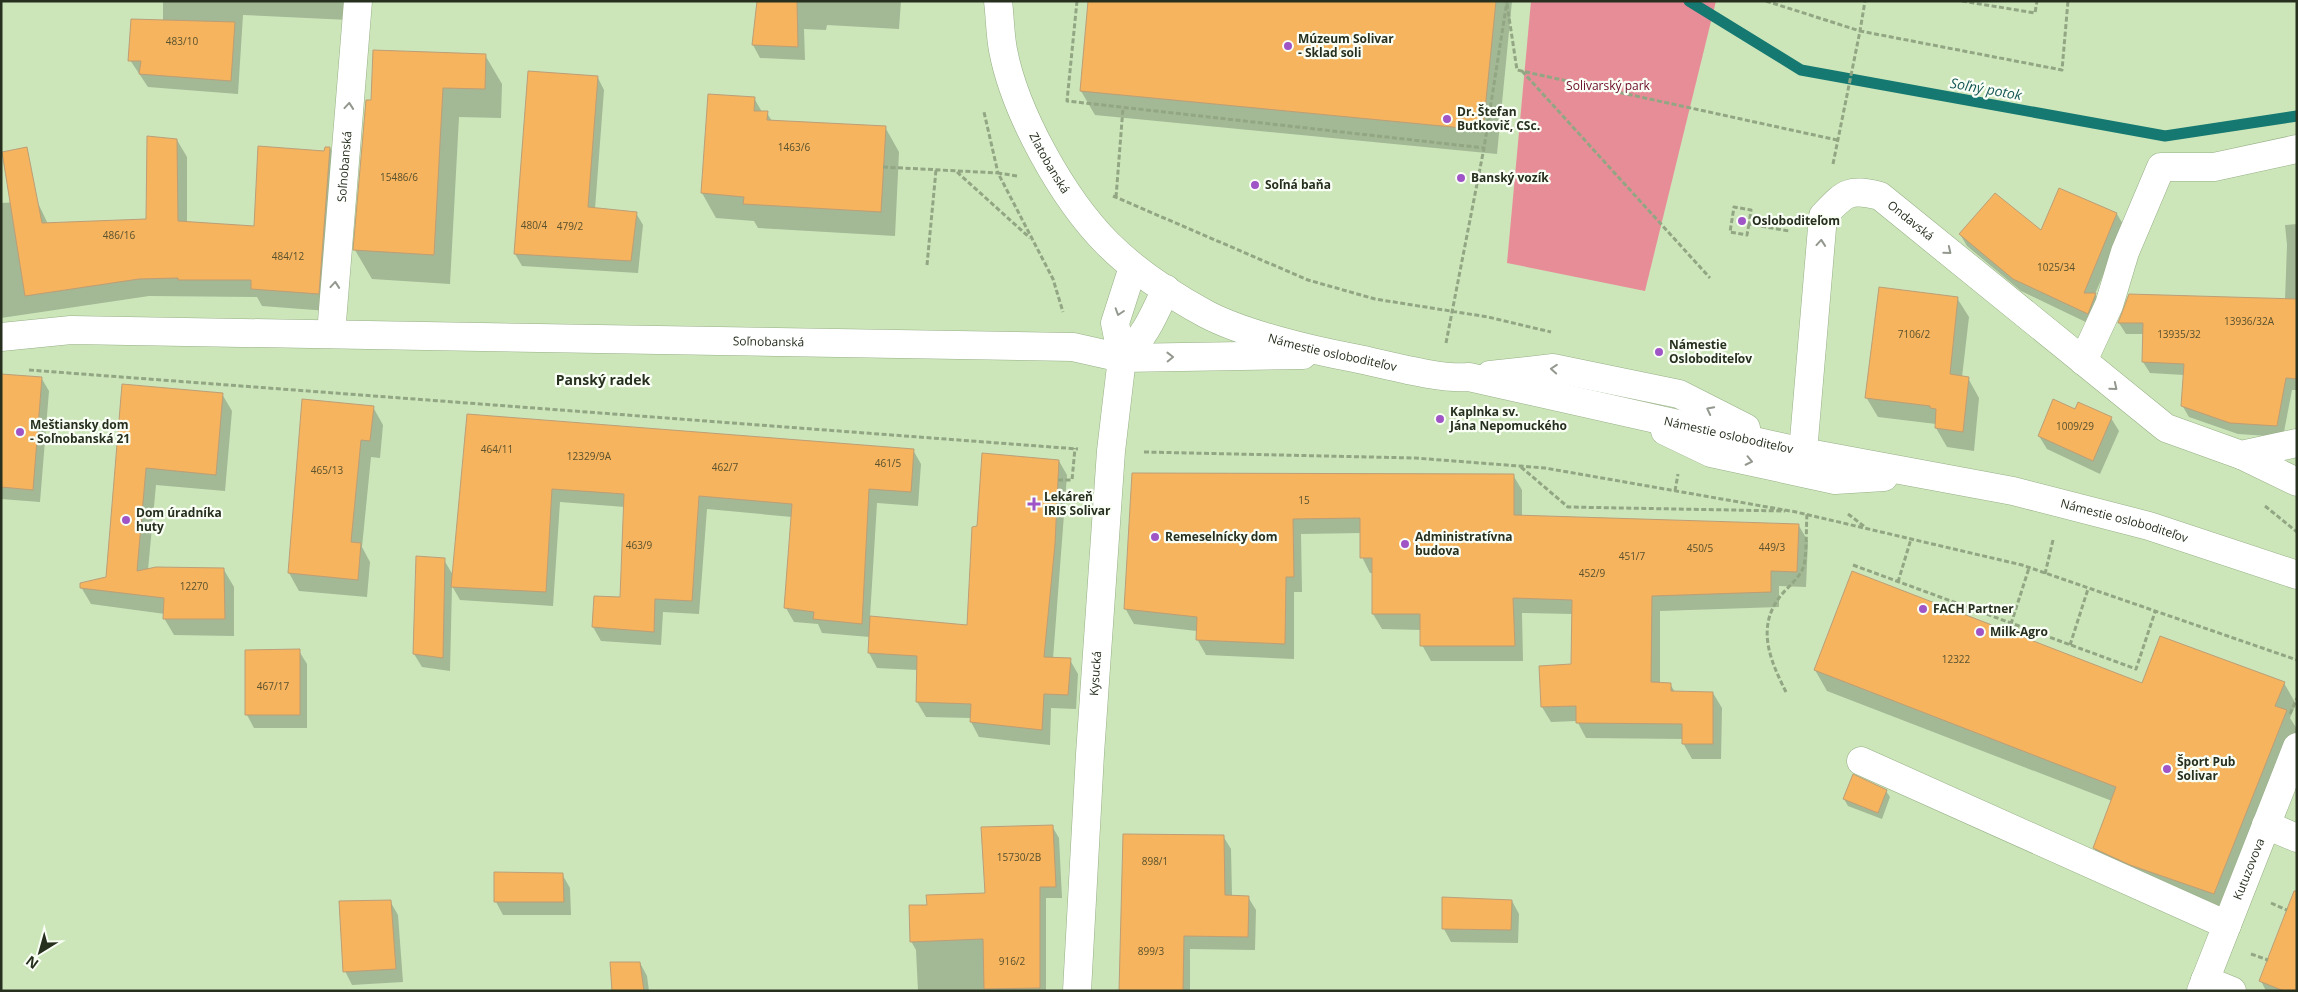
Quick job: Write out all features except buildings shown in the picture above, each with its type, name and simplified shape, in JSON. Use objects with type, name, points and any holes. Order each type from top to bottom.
[{"type":"street","name":"Soľnobanská","points":[[331,334],[358,1]]},
{"type":"street","name":"Zlatobanská","points":[[998,1],[1003,50],[1024,119],[1061,184],[1107,243],[1134,267],[1166,289]]},
{"type":"street","points":[[2083,362],[2109,305],[2125,252],[2161,167],[2214,166],[2297,149]]},
{"type":"street","name":"Ondavská","points":[[1794,450],[1817,291],[1824,216],[1843,195],[1861,192],[1880,196],[2166,428],[2241,455],[2297,482]]},
{"type":"street","name":"Kysucká","points":[[1077,991],[1090,754],[1111,451],[1122,358],[1115,323],[1134,267]]},
{"type":"street","points":[[1122,358],[1138,343],[1148,329],[1166,289]]},
{"type":"street","name":"Námestie osloboditeľov","points":[[1166,289],[1207,314],[1246,330],[1333,354],[1440,375],[1458,378],[1469,377],[1794,450],[2013,491],[2148,526],[2297,575]]},
{"type":"street","name":"Soľnobanská","points":[[1,337],[72,330],[1073,347],[1122,358],[1333,354]]},
{"type":"street","points":[[1469,377],[1553,368],[1679,394],[1794,450]]},
{"type":"street","points":[[1623,412],[1711,453],[1835,480],[1923,474]]},
{"type":"street","points":[[2241,455],[2296,444]]},
{"type":"street","name":"Kutuzovova","points":[[2203,985],[2297,747]]},
{"type":"street","points":[[1862,761],[2227,925]]},
{"type":"street","points":[[2266,825],[2297,838]]},
{"type":"street","points":[[2203,985],[2232,991]]},
{"type":"path","points":[[1077,1],[1066,101],[1484,148]]},
{"type":"path","points":[[1766,1],[1860,31],[2062,70],[2068,1]]},
{"type":"path","points":[[1842,114],[1865,1]]},
{"type":"path","points":[[1962,1],[2035,13],[2037,1]]},
{"type":"path","points":[[1507,3],[1517,70],[1837,140]]},
{"type":"path","points":[[1440,375],[1484,148],[1507,3]]},
{"type":"path","points":[[1522,70],[1710,278]]},
{"type":"path","points":[[1116,197],[1123,108]]},
{"type":"path","points":[[883,167],[998,173],[1098,189],[1308,280],[1375,299],[1488,316],[1555,334]]},
{"type":"path","points":[[927,265],[936,170]]},
{"type":"path","points":[[956,171],[1033,240]]},
{"type":"path","points":[[998,173],[1053,279],[1073,347]]},
{"type":"path","points":[[1734,207],[1751,210],[1749,224],[1747,235],[1730,232],[1734,207]]},
{"type":"path","points":[[1749,224],[1822,237]]},
{"type":"path","points":[[28,370],[1111,451],[1415,458],[1545,468],[1807,514],[2029,568],[2297,660]]},
{"type":"path","points":[[1058,480],[1072,480],[1075,448]]},
{"type":"path","points":[[1521,466],[1568,507],[1796,512]]},
{"type":"path","points":[[1786,692],[1772,663],[1766,631],[1771,613],[1778,600],[1803,568],[1807,514]]},
{"type":"path","points":[[1898,582],[1911,539]]},
{"type":"path","points":[[2045,574],[2054,540]]},
{"type":"path","points":[[1853,565],[2136,670],[2155,612]]},
{"type":"path","points":[[2011,624],[2029,568]]},
{"type":"path","points":[[2070,645],[2088,589]]},
{"type":"path","points":[[2250,953],[2268,960]]},
{"type":"green space","name":"Solivarský park","points":[[1531,1],[1716,1],[1645,291],[1507,263]]},
{"type":"waterway","name":"Soľný potok","points":[[1689,1],[1801,70],[2165,136],[2297,116]]},
{"type":"place","name":"Múzeum Solivar - Sklad soli","points":[[1288,46]]},
{"type":"place","name":"Dr. Štefan Butkovič, CSc.","points":[[1447,119]]},
{"type":"place","name":"Banský vozík","points":[[1461,178]]},
{"type":"place","name":"Soľná baňa","points":[[1255,185]]},
{"type":"place","name":"Osloboditeľom","points":[[1742,221]]},
{"type":"place","name":"Námestie Osloboditeľov","points":[[1659,352]]},
{"type":"place","name":"Kaplnka sv. Jána Nepomuckého","points":[[1440,419]]},
{"type":"place","name":"Meštiansky dom - Soľnobanská 21","points":[[20,432]]},
{"type":"place","name":"Lekáreň IRIS Solivar","points":[[1034,504]]},
{"type":"place","name":"Dom úradníka huty","points":[[126,520]]},
{"type":"place","name":"Remeselnícky dom","points":[[1155,537]]},
{"type":"place","name":"Administratívna budova","points":[[1405,544]]},
{"type":"place","name":"FACH Partner","points":[[1923,609]]},
{"type":"place","name":"Milk-Agro","points":[[1980,632]]},
{"type":"place","name":"Šport Pub Solivar","points":[[2167,769]]},
{"type":"district","name":"Panský radek","points":[[603,380]]}]
